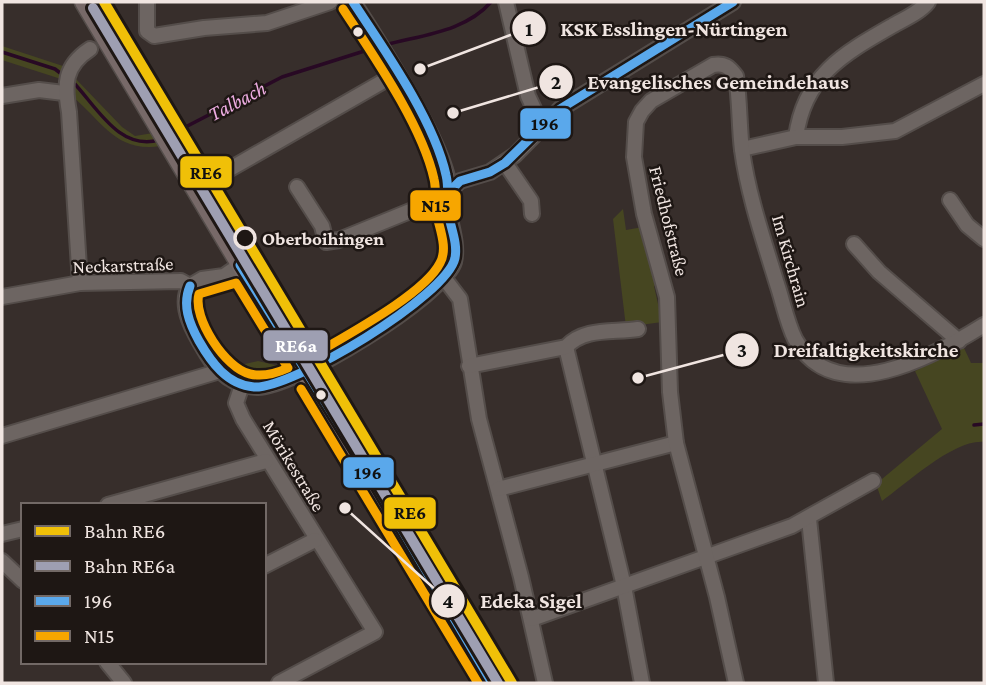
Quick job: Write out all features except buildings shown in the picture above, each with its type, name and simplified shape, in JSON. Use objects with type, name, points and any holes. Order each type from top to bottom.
[{"type":"main road","points":[[84,2],[293,353],[355,450],[492,683]]},
{"type":"street","points":[[147,2],[148,34],[154,36],[204,28],[267,23],[330,2]]},
{"type":"street","points":[[190,286],[185,297],[188,318],[207,354],[220,371],[242,385],[271,386],[300,376],[378,328],[444,278],[454,260],[447,202],[450,191],[431,140],[384,50],[353,2]]},
{"type":"street","points":[[506,2],[528,96],[542,126]]},
{"type":"street","points":[[297,187],[321,224],[326,242],[425,205],[450,191],[460,181],[490,172],[505,163],[560,110],[733,2]]},
{"type":"street","points":[[796,137],[799,115],[809,91],[822,75],[856,46],[928,2]]},
{"type":"street","points":[[80,283],[67,82],[77,59],[90,49]]},
{"type":"street","name":"Friedhofstraße","points":[[729,67],[722,64],[699,72],[651,101],[636,122],[635,166],[644,214],[667,297],[671,406],[676,443],[736,683]]},
{"type":"street","name":"Im Kirchrain","points":[[729,67],[736,76],[739,93],[741,149],[746,176],[789,324],[807,355],[834,371],[874,374],[909,365],[984,326]]},
{"type":"street","points":[[230,169],[396,74]]},
{"type":"street","points":[[2,96],[67,82]]},
{"type":"street","points":[[741,149],[796,137],[865,135],[895,131],[984,84]]},
{"type":"street","points":[[505,163],[531,201],[533,214]]},
{"type":"street","points":[[950,200],[967,225],[984,239]]},
{"type":"street","points":[[854,244],[879,272],[959,341]]},
{"type":"street","name":"Neckarstraße","points":[[2,299],[80,283],[181,281],[190,286],[202,279],[224,276],[240,265]]},
{"type":"street","points":[[444,278],[460,299],[469,366],[545,683]]},
{"type":"street","points":[[469,366],[566,347],[573,339],[602,331],[638,330]]},
{"type":"street","points":[[566,347],[624,586],[642,683]]},
{"type":"street","points":[[2,436],[220,371]]},
{"type":"street","name":"Mörikestraße","points":[[242,385],[236,403],[266,460],[375,632],[279,683]]},
{"type":"street","points":[[498,489],[676,443]]},
{"type":"street","points":[[115,503],[266,460]]},
{"type":"street","points":[[533,625],[624,586],[809,519],[873,481]]},
{"type":"street","points":[[809,519],[826,683]]},
{"type":"street","points":[[2,534],[21,529]]},
{"type":"street","points":[[266,565],[315,540]]},
{"type":"street","points":[[2,561],[21,579]]},
{"type":"street","points":[[109,664],[124,683]]},
{"type":"shaded area","points":[[2,46],[66,67],[61,79],[2,60]]},
{"type":"shaded area","points":[[74,77],[122,127],[135,136],[153,133],[161,146],[132,145],[111,133],[72,96]]},
{"type":"shaded area","points":[[623,209],[626,230],[643,227],[660,283],[654,286],[662,322],[626,327],[613,219]]},
{"type":"shaded area","points":[[964,348],[971,363],[984,363],[984,442],[972,443],[945,455],[882,501],[876,484],[942,429],[915,371]]},
{"type":"shaded area","points":[[258,361],[279,366],[286,362],[290,368],[266,371],[240,365]]},
{"type":"waterway","name":"Talbach","points":[[385,45],[456,26],[469,20],[491,2]]},
{"type":"waterway","name":"Talbach","points":[[170,135],[282,77],[377,47]]},
{"type":"waterway","name":"Talbach","points":[[2,52],[55,69],[64,76]]},
{"type":"waterway","name":"Talbach","points":[[73,82],[110,125],[121,133],[145,142],[159,140]]},
{"type":"waterway","points":[[974,425],[984,424]]},
{"type":"rail line","name":"RE6","points":[[104,2],[512,683]]},
{"type":"rail line","name":"RE6a","points":[[93,8],[498,683]]},
{"type":"transit line","name":"196","points":[[190,286],[188,314],[204,349],[228,377],[254,387],[273,384],[300,373],[366,338],[426,294],[446,275],[455,258],[455,246],[448,211],[447,180],[440,154],[407,86],[353,2]]},
{"type":"transit line","name":"196","points":[[450,191],[460,181],[490,172],[505,163],[560,109],[733,2]]},
{"type":"transit line","name":"N15","points":[[310,357],[401,302],[431,275],[440,263],[443,252],[434,179],[419,136],[395,91],[343,9]]},
{"type":"transit line","name":"196","points":[[240,265],[355,450],[492,683]]},
{"type":"transit line","name":"N15","points":[[236,283],[288,368],[270,374],[250,374],[231,363],[213,341],[201,316],[199,294],[236,283]]},
{"type":"transit line","name":"N15","points":[[301,389],[478,683]]},
{"type":"place","name":"KSK Esslingen-Nürtingen","points":[[420,69]]},
{"type":"place","name":"Evangelisches Gemeindehaus","points":[[453,113]]},
{"type":"place","name":"Oberboihingen","points":[[245,238]]},
{"type":"place","name":"Dreifaltigkeitskirche","points":[[638,378]]},
{"type":"place","name":"Edeka Sigel","points":[[345,508]]}]
